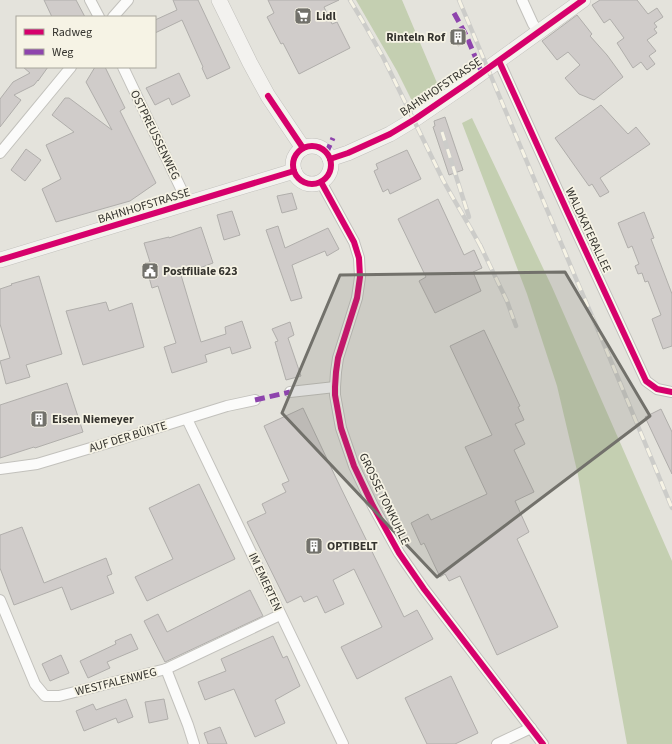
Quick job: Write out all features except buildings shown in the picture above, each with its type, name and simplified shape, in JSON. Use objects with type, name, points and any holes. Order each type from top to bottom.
[{"type":"main road","points":[[219,0],[268,96],[303,148]]},
{"type":"main road","name":"BAHNHOFSTRASSE","points":[[330,159],[348,153],[390,134],[421,115],[583,0]]},
{"type":"main road","points":[[310,146],[322,149],[330,159],[330,172],[321,182],[316,184],[305,183],[296,176],[293,160],[303,148],[310,146]]},
{"type":"main road","name":"BAHNHOFSTRASSE","points":[[0,260],[294,171]]},
{"type":"street","points":[[90,0],[98,16]]},
{"type":"street","points":[[114,16],[128,0]]},
{"type":"street","points":[[522,0],[538,32]]},
{"type":"street","name":"WALDKATERALLEE","points":[[499,61],[646,380],[657,389],[672,392]]},
{"type":"street","points":[[0,153],[70,68]]},
{"type":"street","name":"OSTPREUSSENWEG","points":[[123,68],[187,204]]},
{"type":"street","name":"GROSSE TONKUHLE","points":[[321,182],[354,242],[359,258],[360,278],[357,298],[338,358],[335,387],[341,428],[354,466],[373,506],[399,553],[424,589],[542,744]]},
{"type":"street","points":[[290,392],[335,387]]},
{"type":"street","name":"AUF DER BÜNTE","points":[[0,469],[37,464],[227,406],[255,400]]},
{"type":"street","name":"IM EMERTEN","points":[[187,419],[343,744]]},
{"type":"street","name":"WESTFALENWEG","points":[[0,600],[35,684],[45,696],[59,696],[166,669],[280,615]]},
{"type":"street","points":[[166,669],[194,744]]},
{"type":"street","points":[[497,744],[531,728]]},
{"type":"highlighted area","points":[[565,272],[650,416],[437,577],[282,413],[340,275]]},
{"type":"green space","points":[[356,0],[402,0],[440,90],[415,107],[397,71]]},
{"type":"green space","points":[[472,118],[552,287],[672,561],[672,744],[627,744],[578,475],[557,386],[527,294],[462,123]]},
{"type":"railway","points":[[350,0],[383,57],[443,180],[482,249]]},
{"type":"railway","points":[[459,0],[672,508]]},
{"type":"railway","points":[[442,132],[469,217]]},
{"type":"railway","points":[[480,245],[507,301],[516,326]]},
{"type":"marked path","points":[[454,13],[466,35],[482,73]]},
{"type":"marked path","points":[[326,154],[333,138]]},
{"type":"marked path","points":[[255,400],[290,392]]},
{"type":"cycle path","points":[[330,159],[348,153],[390,134],[415,119],[583,0]]},
{"type":"cycle path","points":[[499,61],[646,381],[657,389],[672,392]]},
{"type":"cycle path","points":[[268,96],[303,148]]},
{"type":"cycle path","points":[[312,146],[322,149],[328,155],[331,165],[328,175],[322,181],[312,184],[302,181],[296,175],[293,165],[296,155],[302,149],[312,146]]},
{"type":"cycle path","points":[[0,260],[294,171]]},
{"type":"cycle path","points":[[321,182],[354,242],[359,258],[360,277],[357,298],[338,358],[335,387],[341,428],[354,466],[373,506],[399,553],[424,589],[543,744]]},
{"type":"place","name":"Lidl","points":[[303,16]]},
{"type":"place","name":"Rinteln Rof","points":[[458,37]]},
{"type":"place","name":"Postfiliale 623","points":[[150,271]]},
{"type":"place","name":"Eisen Niemeyer","points":[[39,419]]},
{"type":"place","name":"OPTIBELT","points":[[314,546]]}]
